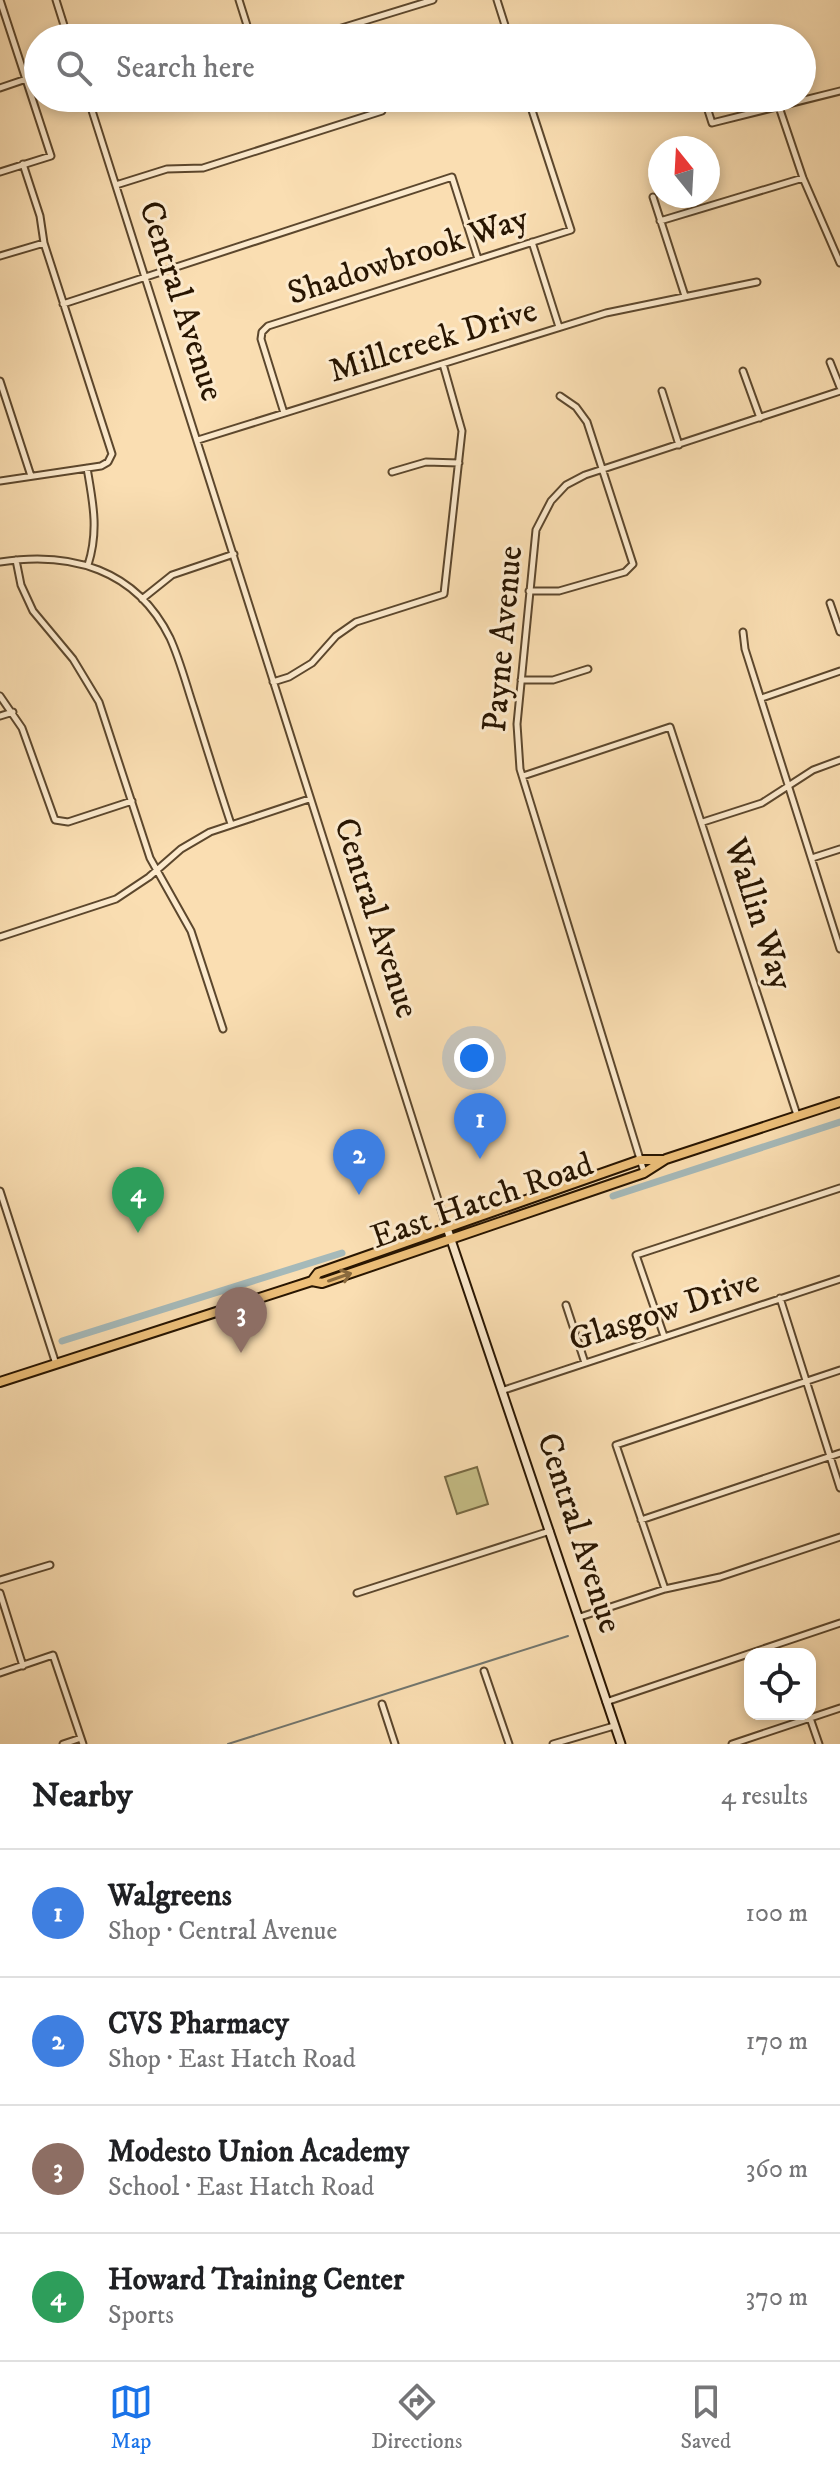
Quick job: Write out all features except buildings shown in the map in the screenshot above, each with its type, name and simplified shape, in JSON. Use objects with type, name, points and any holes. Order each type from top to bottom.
[{"type":"main road","name":"East Hatch Road","points":[[0,1382],[312,1281],[322,1283],[644,1173],[666,1159],[840,1102]]},
{"type":"main road","name":"East Hatch Road","points":[[312,1281],[318,1273],[640,1160],[666,1159]]},
{"type":"street","points":[[0,0],[24,73]]},
{"type":"street","points":[[56,0],[64,24]]},
{"type":"street","points":[[239,0],[247,24]]},
{"type":"street","points":[[355,24],[433,0]]},
{"type":"street","points":[[497,0],[505,24]]},
{"type":"street","points":[[0,88],[24,80]]},
{"type":"street","points":[[816,96],[840,91]]},
{"type":"street","points":[[0,172],[51,156],[37,112]]},
{"type":"street","name":"Central Avenue","points":[[92,112],[447,1228],[621,1744]]},
{"type":"street","points":[[116,185],[167,169],[203,168],[379,112]]},
{"type":"street","name":"Shadowbrook Way","points":[[284,413],[261,339],[262,332],[268,326],[571,230],[533,112]]},
{"type":"street","points":[[708,112],[712,123],[750,112]]},
{"type":"street","points":[[781,112],[803,178],[840,263]]},
{"type":"street","points":[[0,481],[101,466],[110,459],[111,449],[44,243],[40,216],[23,164]]},
{"type":"street","points":[[63,304],[452,177],[478,259]]},
{"type":"street","points":[[660,221],[803,178]]},
{"type":"street","points":[[656,208],[685,296]]},
{"type":"street","points":[[532,242],[559,327]]},
{"type":"street","points":[[0,256],[44,243]]},
{"type":"street","name":"Millcreek Drive","points":[[198,440],[606,313],[757,282]]},
{"type":"street","points":[[830,362],[840,389]]},
{"type":"street","points":[[273,682],[289,677],[312,663],[336,636],[356,622],[444,594],[459,463],[460,421],[443,364]]},
{"type":"street","points":[[743,371],[760,418]]},
{"type":"street","points":[[0,381],[31,476]]},
{"type":"street","name":"Payne Avenue","points":[[644,1173],[523,776],[516,734],[533,540],[544,510],[566,485],[600,470],[840,389]]},
{"type":"street","points":[[662,391],[679,445]]},
{"type":"street","points":[[529,591],[559,591],[625,572],[632,567],[587,422],[576,407],[560,396]]},
{"type":"street","points":[[392,472],[426,462],[459,463]]},
{"type":"street","points":[[87,468],[96,520],[88,565]]},
{"type":"street","points":[[142,599],[172,575],[234,554]]},
{"type":"street","points":[[0,562],[45,557],[88,565],[118,579],[142,599],[171,640],[231,824]]},
{"type":"street","points":[[16,560],[21,585],[33,611],[73,659],[94,692],[156,870],[191,931],[223,1029]]},
{"type":"street","points":[[830,603],[840,632]]},
{"type":"street","points":[[743,632],[745,649],[840,949]]},
{"type":"street","points":[[521,680],[542,682],[588,669]]},
{"type":"street","points":[[762,698],[840,671]]},
{"type":"street","points":[[0,696],[13,712],[28,741],[55,820],[68,822],[132,801]]},
{"type":"street","points":[[0,716],[13,712]]},
{"type":"street","name":"Wallin Way","points":[[523,776],[670,727],[797,1116]]},
{"type":"street","points":[[703,822],[762,803],[813,770],[840,760]]},
{"type":"street","points":[[0,937],[116,899],[195,840],[231,824],[309,799]]},
{"type":"street","points":[[812,858],[840,849]]},
{"type":"street","points":[[664,1336],[636,1255],[840,1188]]},
{"type":"street","points":[[0,1191],[56,1364]]},
{"type":"street","name":"Glasgow Drive","points":[[504,1390],[840,1279]]},
{"type":"street","points":[[780,1298],[840,1488]]},
{"type":"street","points":[[566,1305],[585,1363]]},
{"type":"street","points":[[665,1589],[616,1445],[840,1370]]},
{"type":"street","points":[[641,1520],[840,1453]]},
{"type":"street","points":[[357,1593],[551,1530]]},
{"type":"street","points":[[580,1617],[665,1589],[720,1577],[840,1537]]},
{"type":"street","points":[[0,1580],[50,1565]]},
{"type":"street","points":[[0,1593],[23,1666]]},
{"type":"street","points":[[606,1702],[840,1623]]},
{"type":"street","points":[[0,1673],[53,1655],[82,1741],[63,1744]]},
{"type":"street","points":[[484,1671],[509,1744]]},
{"type":"street","points":[[382,1704],[395,1744]]},
{"type":"street","points":[[816,1716],[840,1708]]},
{"type":"street","points":[[732,1744],[804,1720]]},
{"type":"street","points":[[811,1720],[819,1744]]},
{"type":"street","points":[[553,1744],[614,1726]]},
{"type":"shaded area","points":[[477,1467],[488,1504],[457,1514],[445,1477]]},
{"type":"waterway","points":[[613,1196],[840,1122]]},
{"type":"waterway","points":[[62,1341],[342,1253]]},
{"type":"waterway","points":[[228,1744],[568,1636]]},
{"type":"place","name":"Walgreens","points":[[480,1159]]},
{"type":"place","name":"CVS Pharmacy","points":[[359,1195]]},
{"type":"place","name":"Howard Training Center","points":[[138,1233]]},
{"type":"place","name":"Modesto Union Academy","points":[[241,1353]]}]
